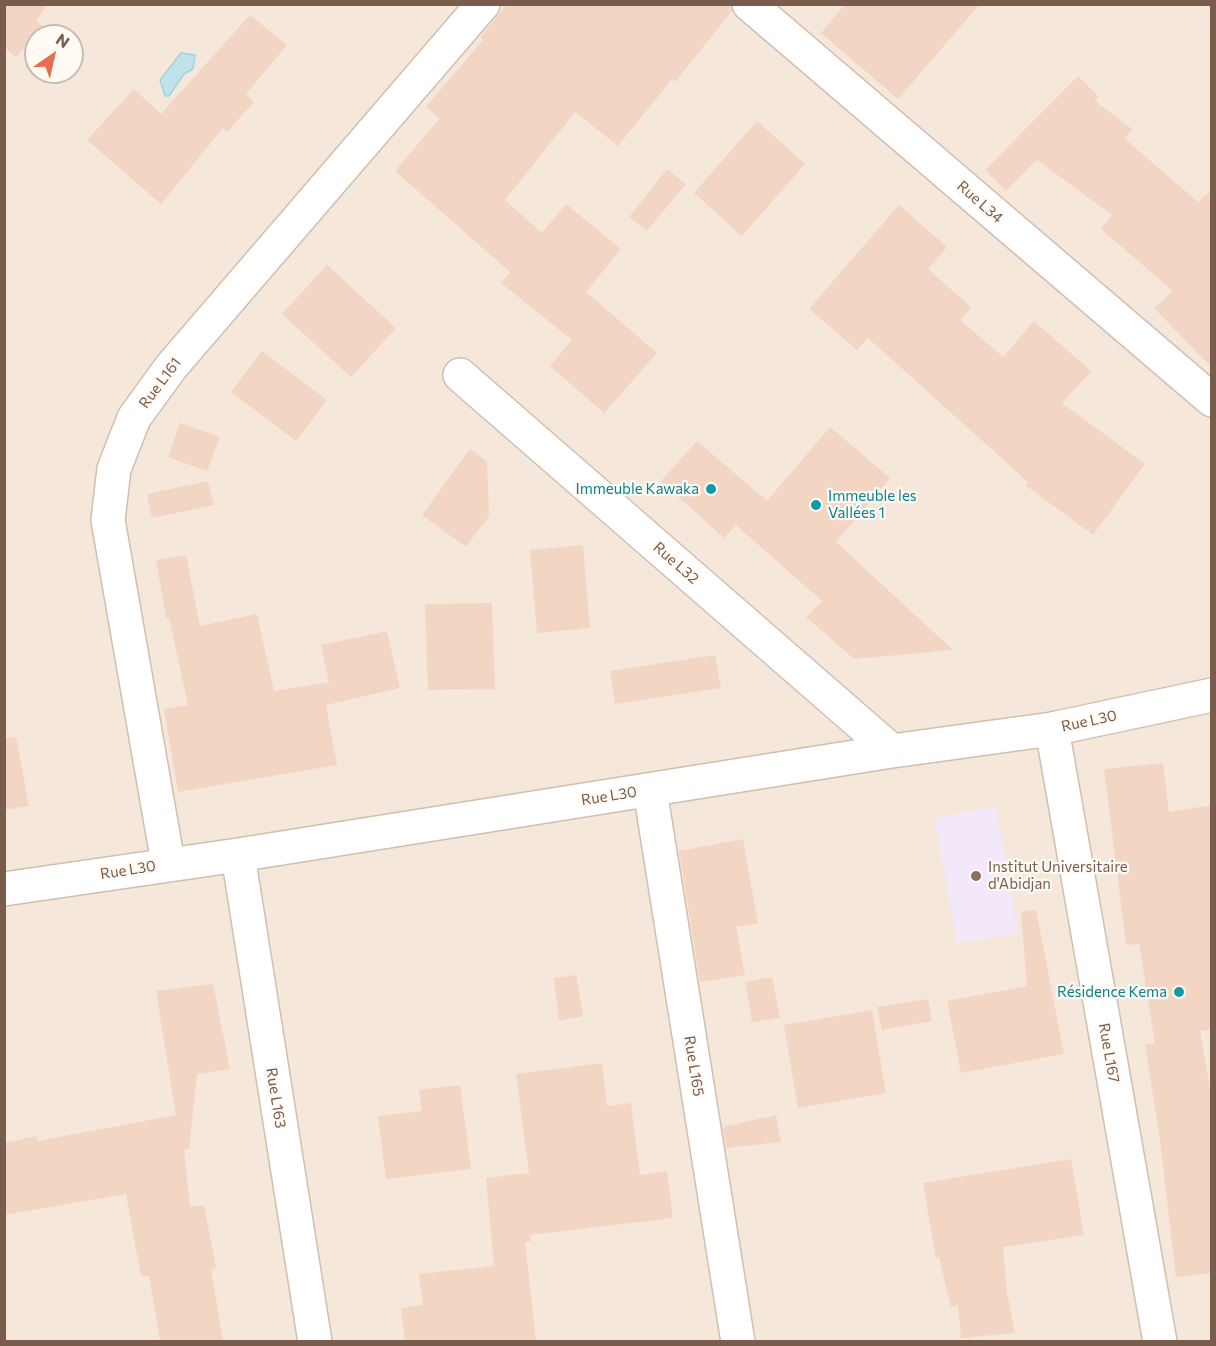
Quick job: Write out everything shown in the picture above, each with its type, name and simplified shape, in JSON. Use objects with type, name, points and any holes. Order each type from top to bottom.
[{"type":"street","name":"Rue L161","points":[[168,863],[108,520],[114,469],[134,418],[171,367],[483,4]]},
{"type":"street","name":"Rue L34","points":[[749,4],[1212,400]]},
{"type":"street","name":"Rue L32","points":[[460,375],[892,750]]},
{"type":"street","name":"Rue L30","points":[[4,889],[168,863],[238,855],[892,750],[1052,729],[1212,695]]},
{"type":"street","name":"Rue L167","points":[[1052,729],[1160,1341]]},
{"type":"street","name":"Rue L165","points":[[650,790],[738,1341]]},
{"type":"street","name":"Rue L163","points":[[238,855],[315,1341]]},
{"type":"shaded area","points":[[5,5],[1211,5],[1211,1341],[5,1341]]},
{"type":"shaded area","name":"Institut Universitaire d'Abidjan","points":[[996,806],[1018,933],[957,943],[934,818]]},
{"type":"water","points":[[181,53],[195,55],[193,69],[184,74],[169,96],[165,96],[160,80]]},
{"type":"building","points":[[4,4],[48,4],[36,21],[40,24],[24,24],[24,48],[16,57],[4,47]]},
{"type":"building","points":[[507,4],[731,4],[732,11],[675,82],[672,79],[618,146],[575,112],[505,200],[542,233],[566,204],[621,249],[586,292],[657,353],[604,413],[550,366],[572,340],[501,283],[510,272],[395,171],[440,118],[426,107],[483,40],[480,38]]},
{"type":"building","points":[[845,4],[980,4],[898,99],[821,33]]},
{"type":"building","points":[[250,15],[287,45],[246,94],[254,102],[227,132],[223,128],[161,204],[87,140],[134,89],[161,114]]},
{"type":"building","points":[[1078,76],[1099,97],[1095,101],[1132,129],[1125,139],[1198,202],[1212,190],[1212,368],[1154,308],[1173,291],[1101,229],[1112,215],[1037,160],[1006,191],[985,170]]},
{"type":"building","points":[[757,121],[805,164],[742,236],[694,193]]},
{"type":"building","points":[[667,169],[686,184],[647,231],[629,217]]},
{"type":"building","points":[[899,205],[947,247],[928,269],[971,307],[960,320],[1003,357],[1034,321],[1091,371],[1062,403],[1145,464],[1093,535],[1025,485],[1028,482],[868,338],[857,350],[809,309]]},
{"type":"building","points":[[327,265],[396,328],[351,377],[282,314]]},
{"type":"building","points":[[262,351],[327,400],[296,441],[231,392]]},
{"type":"building","points":[[180,423],[220,437],[207,471],[168,457]]},
{"type":"building","points":[[830,427],[890,478],[836,542],[953,650],[854,659],[806,617],[822,601],[736,525],[724,538],[661,481],[697,441],[767,501]]},
{"type":"building","points":[[470,449],[487,461],[489,516],[466,547],[422,515]]},
{"type":"building","points":[[208,481],[214,505],[152,518],[147,494]]},
{"type":"building","points":[[583,545],[590,628],[537,633],[530,550]]},
{"type":"building","points":[[186,555],[200,626],[257,614],[274,691],[329,682],[321,645],[387,631],[400,688],[326,705],[337,765],[178,792],[164,709],[188,705],[169,618],[166,618],[156,560]]},
{"type":"building","points":[[492,603],[495,689],[428,690],[425,604]]},
{"type":"building","points":[[715,655],[721,688],[615,704],[610,671]]},
{"type":"building","points":[[16,737],[29,806],[4,810],[4,738]]},
{"type":"building","points":[[1163,763],[1169,812],[1212,805],[1212,1029],[1200,1031],[1212,1100],[1212,1273],[1176,1277],[1159,1132],[1145,1045],[1155,1043],[1139,944],[1126,945],[1104,769]]},
{"type":"building","points":[[743,839],[758,923],[736,927],[745,975],[700,982],[679,851]]},
{"type":"building","points":[[1036,910],[1064,1054],[961,1073],[947,1001],[1027,986],[1021,912]]},
{"type":"building","points":[[576,975],[583,1016],[559,1021],[554,978]]},
{"type":"building","points":[[772,977],[780,1018],[752,1022],[745,982]]},
{"type":"building","points":[[213,984],[230,1069],[197,1074],[189,1149],[184,1149],[190,1207],[204,1205],[216,1268],[211,1269],[223,1341],[160,1341],[149,1276],[141,1276],[126,1194],[4,1215],[4,1143],[36,1136],[38,1141],[176,1115],[156,991]]},
{"type":"building","points":[[928,999],[932,1021],[882,1030],[877,1007]]},
{"type":"building","points":[[872,1010],[886,1093],[798,1108],[784,1025]]},
{"type":"building","points":[[602,1063],[607,1106],[631,1103],[640,1175],[667,1171],[673,1218],[530,1235],[531,1241],[525,1242],[536,1341],[405,1341],[401,1308],[423,1305],[419,1274],[494,1266],[486,1178],[529,1173],[516,1074]]},
{"type":"building","points":[[460,1085],[471,1169],[386,1179],[378,1116],[422,1111],[419,1090]]},
{"type":"building","points":[[776,1115],[781,1142],[726,1148],[723,1127]]},
{"type":"building","points":[[1071,1159],[1084,1235],[1003,1247],[1007,1293],[1015,1333],[961,1338],[958,1305],[951,1307],[939,1257],[936,1258],[923,1183]]},
{"type":"place","name":"Immeuble Kawaka","points":[[711,489]]},
{"type":"place","name":"Immeuble les Vallées 1","points":[[816,505]]},
{"type":"place","name":"Institut Universitaire d'Abidjan","points":[[976,876]]},
{"type":"place","name":"Résidence Kema","points":[[1179,992]]}]
